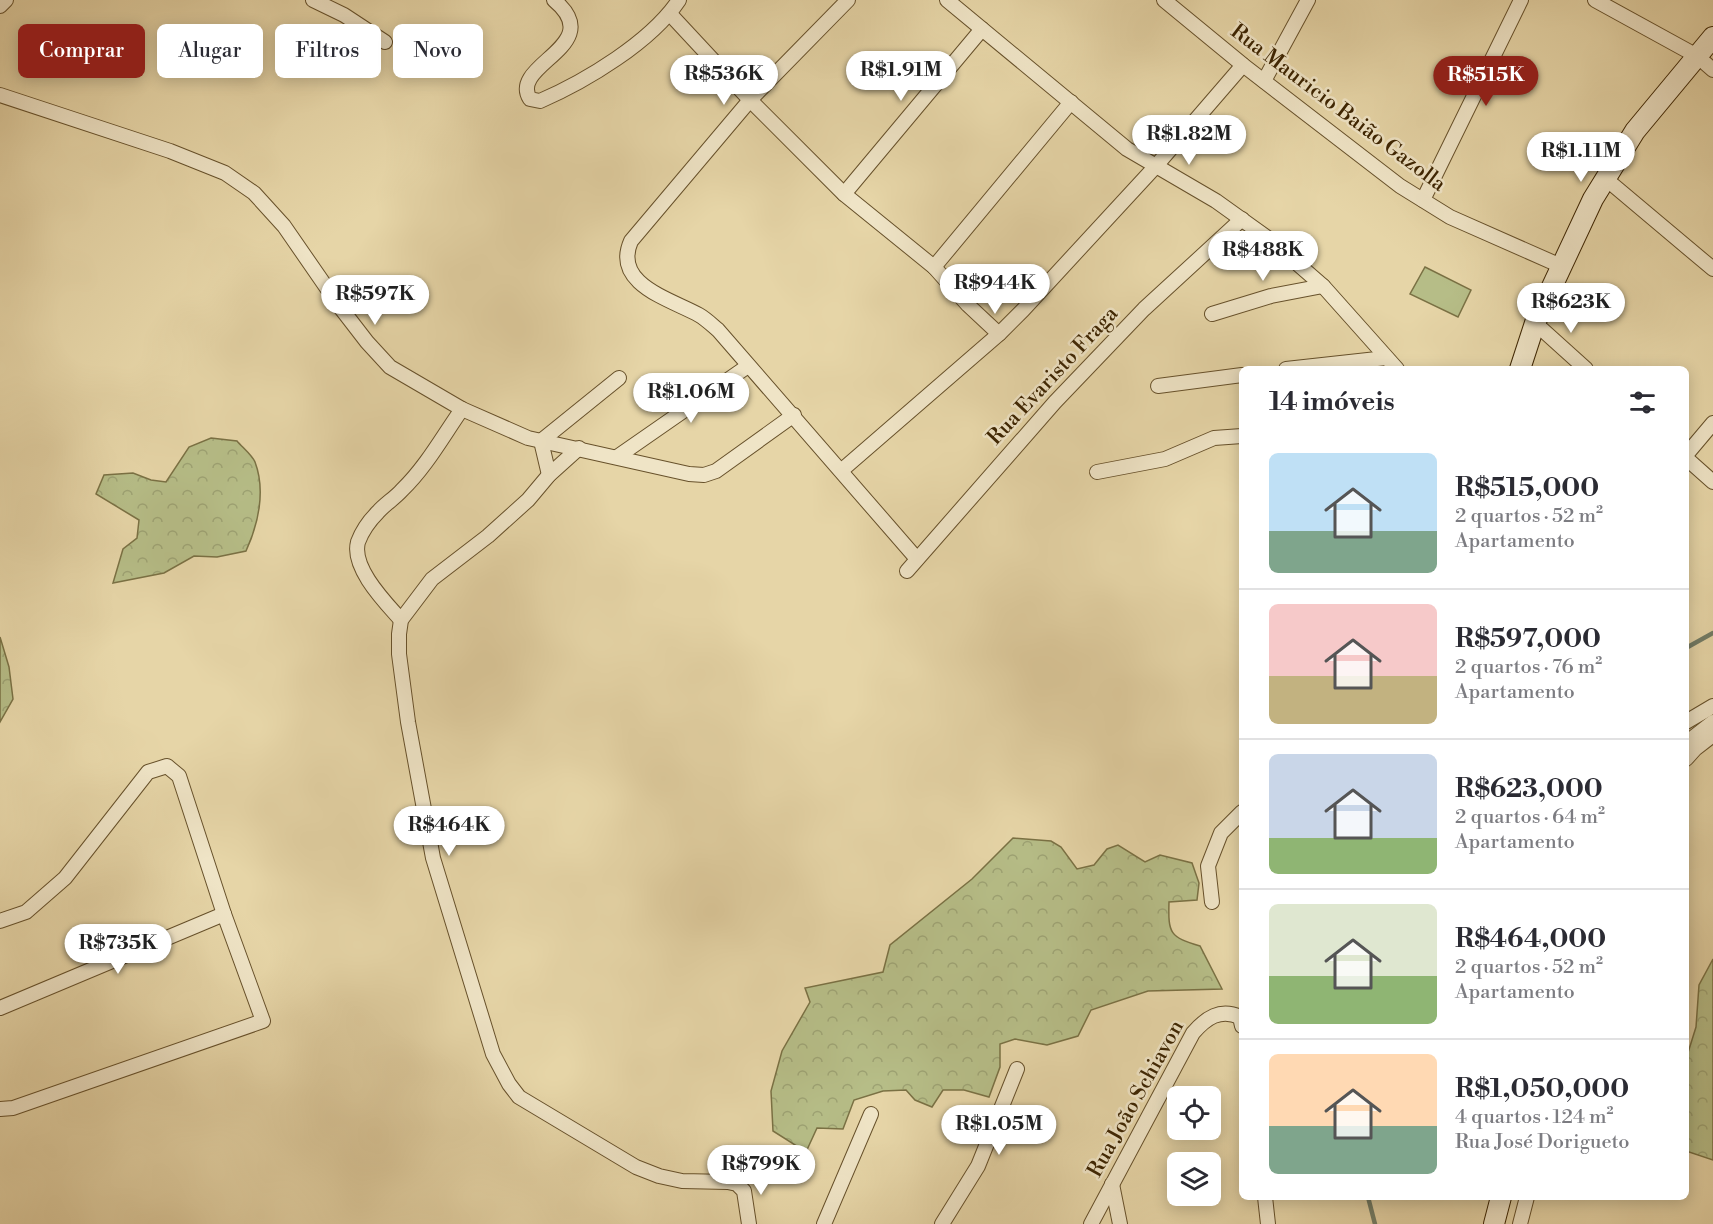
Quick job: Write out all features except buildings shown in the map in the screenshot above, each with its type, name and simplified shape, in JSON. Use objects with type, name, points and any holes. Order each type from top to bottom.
[{"type":"street","points":[[0,6],[6,0]]},
{"type":"street","points":[[313,0],[344,15],[385,42]]},
{"type":"street","points":[[554,0],[569,21],[569,36],[559,51],[536,69],[526,83],[526,93],[530,99],[540,101],[597,71],[645,37],[670,14],[679,0]]},
{"type":"street","points":[[848,0],[750,100],[631,241],[626,258],[629,270],[636,280],[660,296],[701,316],[718,330],[918,559]]},
{"type":"street","points":[[947,0],[1127,149],[1155,167],[1182,180],[1242,219],[1276,246],[1323,286],[1394,366]]},
{"type":"street","name":"Rua Mauricio Baião Gazolla","points":[[1164,0],[1243,65],[1400,186],[1450,217],[1561,266]]},
{"type":"street","points":[[1264,81],[1308,0]]},
{"type":"street","points":[[1423,200],[1521,0]]},
{"type":"street","points":[[1595,0],[1696,56],[1713,70]]},
{"type":"street","points":[[670,14],[750,100],[844,194],[934,267],[968,305],[999,334]]},
{"type":"street","points":[[844,194],[982,29]]},
{"type":"street","points":[[1521,366],[1535,323],[1593,199],[1635,131],[1713,37]]},
{"type":"street","points":[[842,470],[999,334],[1023,310],[1155,167],[1243,65]]},
{"type":"street","points":[[0,95],[170,152],[225,173],[254,193],[284,226],[340,307],[367,342],[390,366],[462,409],[528,438],[689,474],[704,475],[716,471],[794,415]]},
{"type":"street","points":[[934,267],[1071,102]]},
{"type":"street","points":[[1606,179],[1713,269]]},
{"type":"street","name":"Rua Evaristo Fraga","points":[[907,571],[1055,402],[1144,309],[1242,219]]},
{"type":"street","points":[[1212,314],[1271,296],[1323,286]]},
{"type":"street","points":[[1535,323],[1583,366]]},
{"type":"street","points":[[1313,366],[1386,358]]},
{"type":"street","points":[[617,457],[748,366]]},
{"type":"street","points":[[1158,386],[1239,375]]},
{"type":"street","points":[[541,441],[619,378]]},
{"type":"street","points":[[401,620],[367,579],[357,544],[366,526],[380,509],[402,490],[426,462],[462,409]]},
{"type":"street","points":[[1689,453],[1713,423]]},
{"type":"street","points":[[1097,472],[1165,459],[1214,438],[1239,436]]},
{"type":"street","points":[[541,441],[549,475]]},
{"type":"street","points":[[579,448],[549,475],[528,500],[488,536],[432,579],[401,620],[399,654],[408,722],[433,858],[493,1054],[509,1084],[519,1097],[636,1167],[659,1176],[682,1181],[737,1184],[744,1191],[750,1224]]},
{"type":"street","points":[[1689,460],[1713,482]]},
{"type":"street","points":[[1689,720],[1713,706]]},
{"type":"street","points":[[1689,741],[1713,722]]},
{"type":"street","points":[[1689,755],[1713,735]]},
{"type":"street","points":[[0,921],[26,912],[64,878],[148,772],[167,766],[179,776],[224,914],[263,1021],[13,1108],[0,1109]]},
{"type":"street","points":[[1212,902],[1208,866],[1221,833],[1239,815]]},
{"type":"street","points":[[0,1008],[224,914]]},
{"type":"street","name":"Rua João Schiavon","points":[[1091,1224],[1193,1033],[1205,1019],[1221,1014],[1239,1017]]},
{"type":"street","points":[[942,1224],[978,1166],[1017,1069]]},
{"type":"street","points":[[824,1224],[871,1114]]},
{"type":"street","points":[[1112,1184],[1120,1224]]},
{"type":"street","points":[[1265,1200],[1269,1224]]},
{"type":"street","points":[[1494,1224],[1500,1200]]},
{"type":"street","points":[[1520,1224],[1526,1200]]},
{"type":"green space","points":[[1425,267],[1471,290],[1458,317],[1410,294]]},
{"type":"green space","points":[[211,438],[237,441],[255,462],[260,484],[259,508],[246,551],[217,557],[194,556],[164,573],[113,583],[123,549],[137,538],[139,520],[96,494],[104,475],[133,473],[151,480],[166,482],[189,447]]},
{"type":"green space","points":[[0,637],[9,667],[13,699],[0,722]]},
{"type":"green space","points":[[1013,838],[1051,841],[1061,847],[1077,869],[1094,865],[1107,849],[1118,845],[1145,862],[1160,855],[1192,863],[1199,883],[1197,900],[1169,902],[1170,928],[1182,940],[1200,946],[1222,989],[1148,991],[1091,1010],[1078,1036],[1047,1045],[1015,1039],[1000,1044],[1000,1067],[989,1097],[964,1090],[943,1090],[932,1107],[915,1100],[906,1090],[883,1091],[854,1100],[843,1129],[817,1128],[806,1152],[773,1131],[771,1091],[782,1051],[810,1002],[805,988],[883,972],[890,945],[972,879]]},
{"type":"green space","points":[[1713,959],[1713,1160],[1689,1152],[1689,1049],[1696,1027],[1699,985]]},
{"type":"waterway","points":[[1689,646],[1713,633]]},
{"type":"waterway","points":[[1369,1200],[1375,1224]]}]
